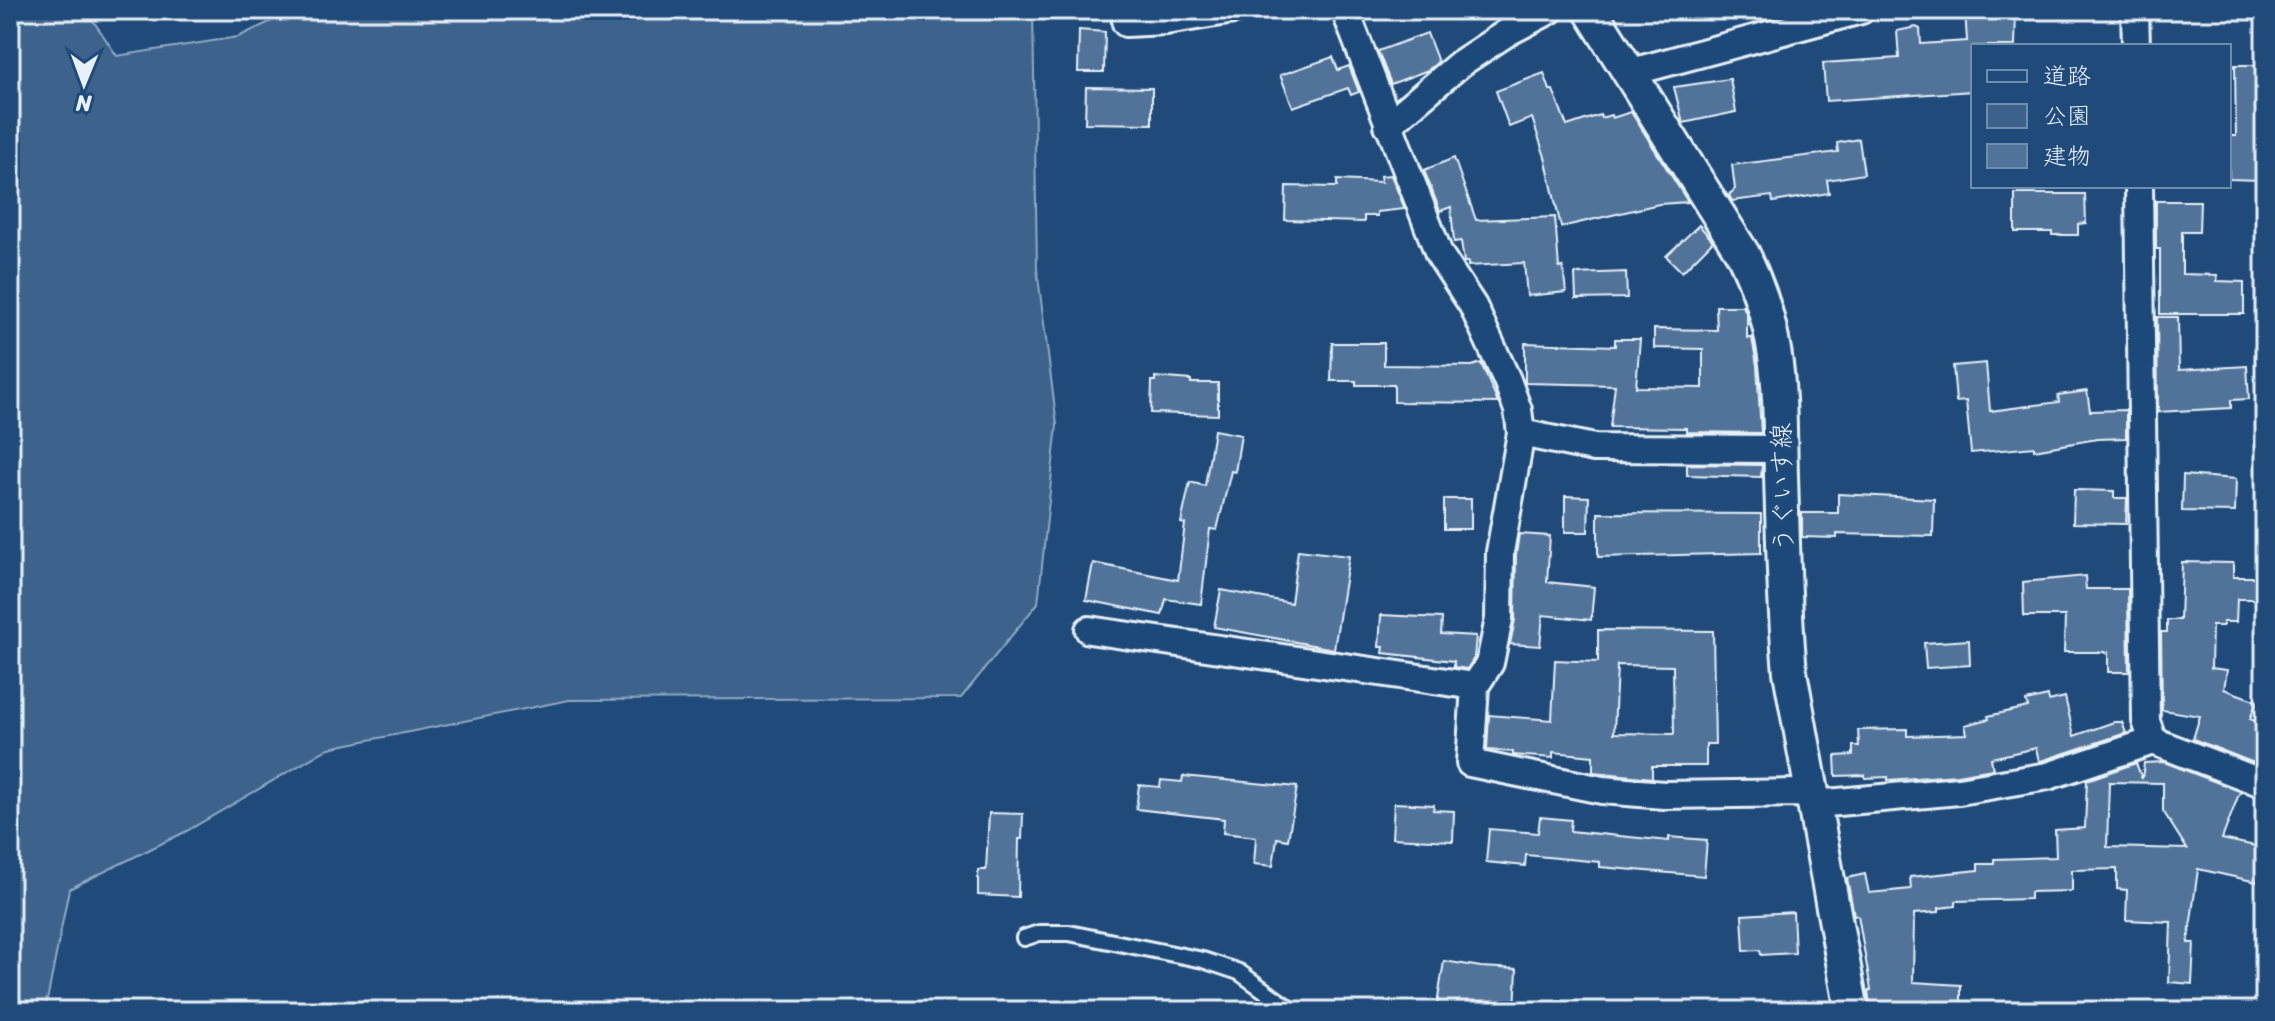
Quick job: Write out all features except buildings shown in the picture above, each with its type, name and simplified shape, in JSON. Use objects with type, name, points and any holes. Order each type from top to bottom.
[{"type":"street","points":[[1126,23],[1166,21],[1234,10]]},
{"type":"street","points":[[1345,10],[1439,254],[1473,306],[1518,410],[1521,433],[1500,552],[1499,619],[1490,663],[1475,686],[1470,763],[1602,790],[1664,795],[1798,793],[1827,803],[1885,800],[2048,776],[2153,741],[2265,784]]},
{"type":"street","points":[[1388,125],[1461,63],[1508,32],[1550,10]]},
{"type":"street","name":"うぐいす線","points":[[1590,10],[1743,254],[1757,283],[1773,335],[1780,386],[1786,631],[1795,705],[1852,1011]]},
{"type":"street","points":[[1628,73],[1861,10]]},
{"type":"street","points":[[2135,10],[2136,44]]},
{"type":"street","points":[[2139,188],[2146,721],[2153,741]]},
{"type":"street","points":[[1521,433],[1594,448],[1781,449]]},
{"type":"street","points":[[1089,630],[1475,686]]},
{"type":"lane","points":[[1024,938],[1039,933],[1069,933],[1203,960],[1239,972],[1293,1011]]},
{"type":"green space","points":[[10,10],[86,10],[117,56],[238,37],[295,10],[1033,10],[1037,269],[1057,425],[1038,603],[961,698],[569,700],[329,748],[185,832],[69,889],[45,1011],[10,1011]]}]
